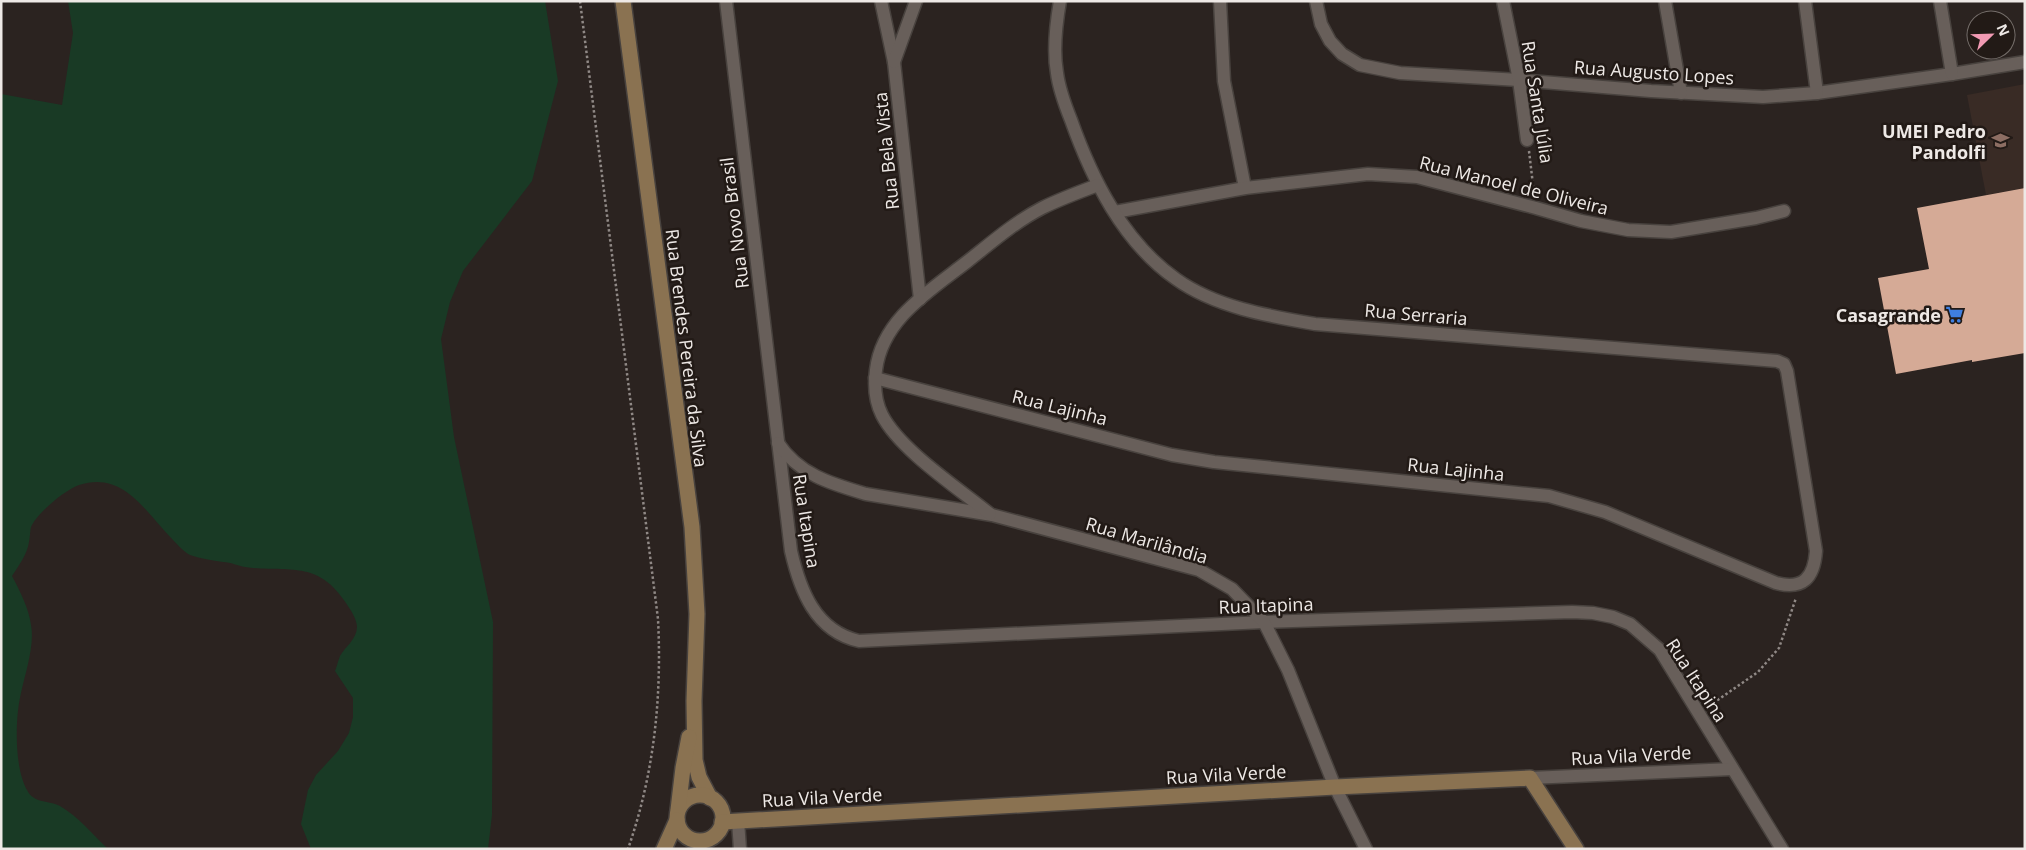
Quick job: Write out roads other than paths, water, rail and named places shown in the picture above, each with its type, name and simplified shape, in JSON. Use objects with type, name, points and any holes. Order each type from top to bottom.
[{"type":"main road","name":"Rua Brendes Pereira da Silva","points":[[623,1],[692,527],[697,614],[694,701],[696,769],[710,798]]},
{"type":"main road","name":"Rua Brendes Pereira da Silva","points":[[664,849],[678,815],[682,768],[694,701]]},
{"type":"main road","name":"Rua Vila Verde","points":[[722,822],[1335,787],[1530,778]]},
{"type":"main road","points":[[1530,778],[1576,849]]},
{"type":"main road","points":[[692,849],[714,836],[720,830],[722,812],[710,798],[700,795],[691,797],[683,802],[678,815],[680,830],[687,838],[697,841],[707,840]]},
{"type":"street","name":"Rua Novo Brasil","points":[[726,1],[777,441]]},
{"type":"street","name":"Rua Bela Vista","points":[[881,1],[894,62],[920,299]]},
{"type":"street","points":[[894,62],[916,1]]},
{"type":"street","name":"Rua Serraria","points":[[1060,1],[1056,72],[1076,136],[1098,185],[1132,237],[1150,258],[1176,279],[1203,295],[1279,318],[1325,324],[1777,361],[1784,364],[1787,372],[1816,552],[1815,565],[1810,575],[1802,583]]},
{"type":"street","points":[[1220,1],[1224,81],[1246,188]]},
{"type":"street","name":"Rua Augusto Lopes","points":[[1316,1],[1321,24],[1330,41],[1342,54],[1360,65],[1400,73],[1764,97],[1818,93],[2025,62]]},
{"type":"street","name":"Rua Santa Júlia","points":[[1503,1],[1519,80],[1527,140]]},
{"type":"street","points":[[1665,1],[1681,93]]},
{"type":"street","points":[[1804,1],[1818,93]]},
{"type":"street","points":[[1940,1],[1952,74]]},
{"type":"street","name":"Rua Manoel de Oliveira","points":[[1115,212],[1246,188],[1368,174],[1417,177],[1605,227],[1670,232],[1756,218],[1784,211]]},
{"type":"street","points":[[992,515],[906,447],[892,431],[881,414],[875,396],[874,378],[877,360],[890,331],[920,299],[1020,220],[1041,208],[1098,185]]},
{"type":"street","name":"Rua Lajinha","points":[[874,378],[1181,456],[1214,462],[1549,496],[1605,512],[1776,583],[1790,587],[1802,583]]},
{"type":"street","name":"Rua Marilândia","points":[[777,441],[787,457],[798,466],[826,481],[849,489],[866,494],[992,515],[1199,570],[1232,589],[1264,622],[1288,670],[1335,787],[1366,849]]},
{"type":"street","name":"Rua Itapina","points":[[777,441],[791,551],[796,574],[804,595],[815,611],[828,625],[845,637],[859,640],[1264,622],[1572,612],[1593,613],[1613,617],[1630,624],[1645,635],[1660,650],[1782,849]]},
{"type":"street","name":"Rua Vila Verde","points":[[1530,778],[1732,769]]},
{"type":"street","points":[[738,820],[740,849]]},
{"type":"place","name":"UMEI Pedro Pandolfi","points":[[2000,141]]},
{"type":"place","name":"Casagrande","points":[[1955,315]]}]
